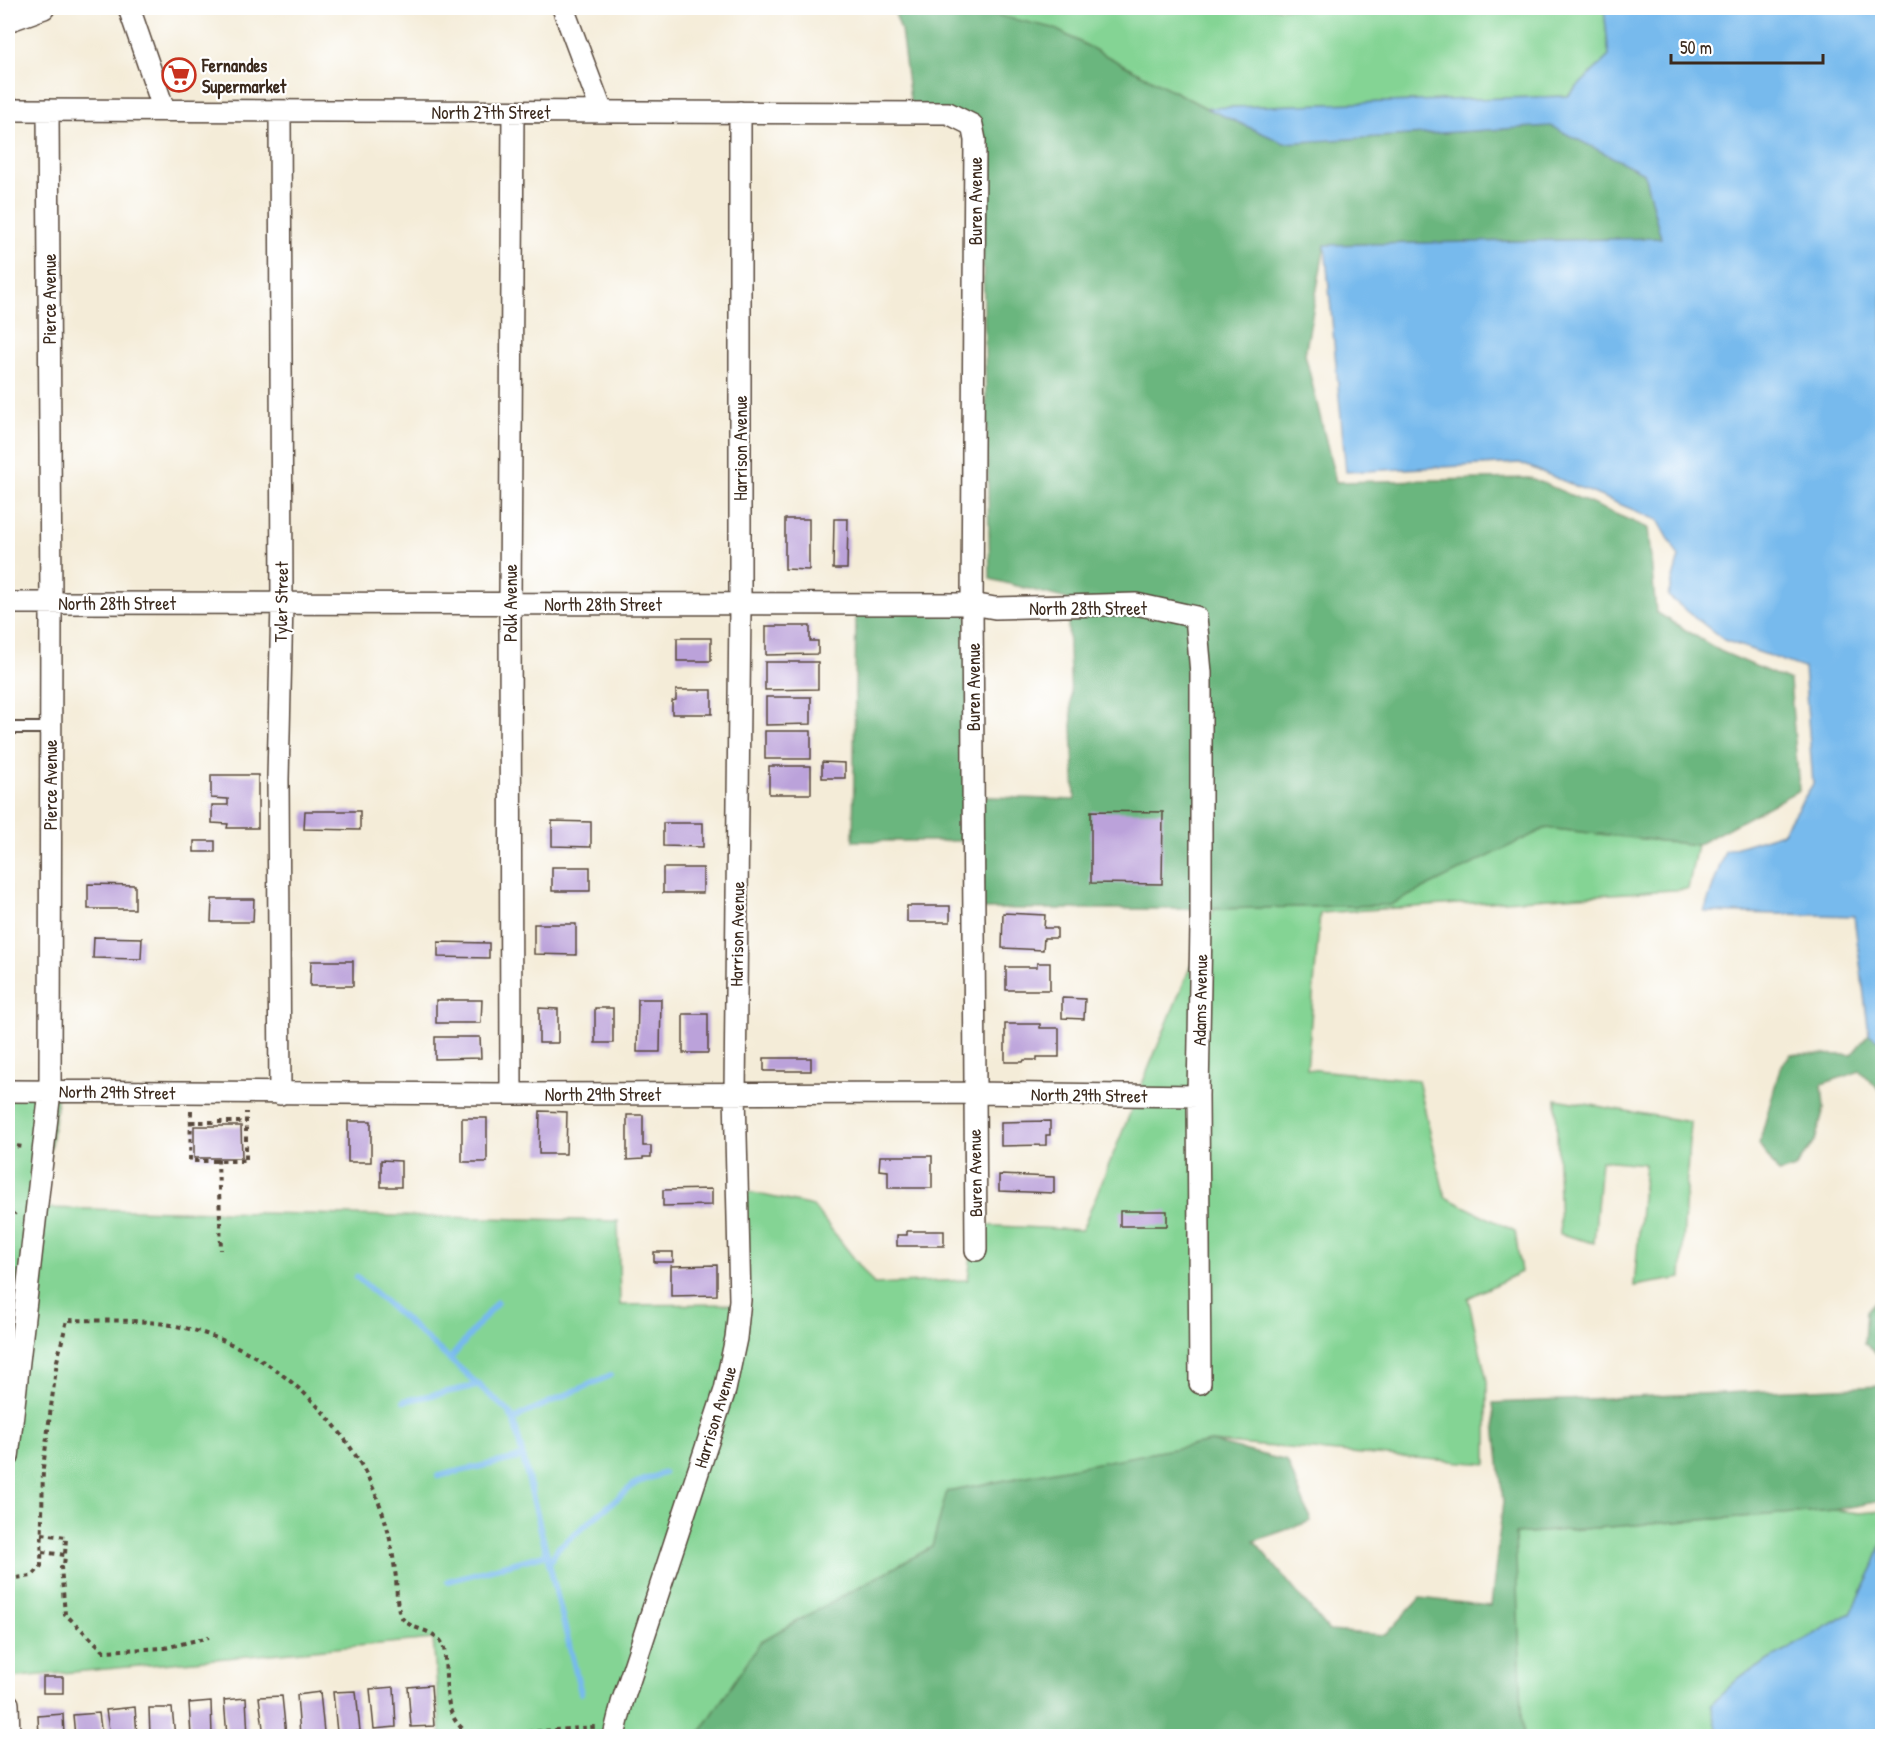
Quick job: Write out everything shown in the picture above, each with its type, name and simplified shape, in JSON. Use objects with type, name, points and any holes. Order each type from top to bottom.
[{"type":"street","points":[[8,21],[44,8]]},
{"type":"street","points":[[129,8],[164,110]]},
{"type":"street","points":[[564,8],[602,112]]},
{"type":"street","name":"North 27th Street","points":[[8,110],[948,113],[972,125]]},
{"type":"street","name":"Pierce Avenue","points":[[8,1456],[50,1091],[51,604],[48,110]]},
{"type":"street","name":"Tyler Street","points":[[272,1093],[282,602],[280,111]]},
{"type":"street","name":"Polk Avenue","points":[[511,1094],[510,603],[513,112]]},
{"type":"street","name":"Harrison Avenue","points":[[606,1731],[622,1703],[725,1390],[736,1338],[740,1300],[735,1095],[740,604],[740,112]]},
{"type":"street","name":"Buren Avenue","points":[[972,125],[975,140],[972,604],[976,1250]]},
{"type":"street","name":"North 28th Street","points":[[8,603],[972,604],[995,608],[1136,604],[1196,617]]},
{"type":"street","name":"Adams Avenue","points":[[1196,617],[1202,674],[1198,1096],[1200,1383]]},
{"type":"street","name":"North 29th Street","points":[[8,1091],[735,1095],[974,1093],[1198,1096]]},
{"type":"street","points":[[8,1704],[9,1737]]},
{"type":"lane","points":[[8,728],[51,728]]},
{"type":"path","points":[[191,1106],[190,1161],[246,1161],[246,1108],[261,1106],[272,1093]]},
{"type":"path","points":[[191,1122],[246,1122]]},
{"type":"path","points":[[218,1160],[221,1250]]},
{"type":"path","points":[[8,1579],[25,1578],[37,1572],[41,1566],[43,1468],[57,1361],[67,1320],[150,1322],[173,1325],[209,1335],[247,1352],[279,1373],[309,1397],[344,1437],[364,1471],[385,1519],[393,1555],[401,1617],[408,1625],[433,1635],[443,1645],[450,1712],[460,1728],[475,1736],[592,1728],[606,1731]]},
{"type":"path","points":[[42,1534],[66,1537],[64,1566],[61,1567],[65,1614],[104,1651],[165,1648],[209,1637]]},
{"type":"path","points":[[42,1552],[65,1555]]},
{"type":"green space","points":[[893,8],[963,8],[1053,28],[1206,108],[1284,143],[1551,126],[1644,173],[1661,238],[1325,245],[1305,354],[1336,482],[1531,478],[1648,528],[1656,612],[1720,651],[1790,681],[1799,790],[1697,845],[1546,828],[1390,905],[1214,909],[968,909],[967,841],[853,841],[856,612],[968,612],[967,796],[1075,800],[1067,599],[990,579],[980,127],[913,123],[901,30]]},
{"type":"green space","points":[[963,8],[1604,8],[1609,56],[1568,96],[1206,108],[1053,28]]},
{"type":"green space","points":[[1546,828],[1697,845],[1688,889],[1320,913],[1307,1069],[1418,1080],[1445,1197],[1515,1231],[1521,1272],[1468,1298],[1487,1381],[1487,1464],[1211,1442],[948,1491],[932,1547],[761,1641],[698,1736],[603,1736],[602,1732],[554,1736],[441,1736],[433,1639],[8,1678],[8,1093],[58,1094],[42,1208],[618,1221],[620,1305],[734,1304],[739,1190],[813,1206],[874,1284],[968,1280],[975,1225],[1082,1230],[1214,909],[1390,905]]},
{"type":"green space","points":[[1869,1034],[1882,1043],[1882,1093],[1860,1071],[1822,1084],[1824,1108],[1815,1141],[1795,1168],[1779,1173],[1759,1144],[1780,1068],[1791,1054],[1851,1055]]},
{"type":"green space","points":[[1556,1099],[1690,1122],[1681,1278],[1634,1286],[1645,1164],[1601,1160],[1594,1243],[1560,1234]]},
{"type":"green space","points":[[1882,1293],[1882,1358],[1864,1343],[1866,1311]]},
{"type":"green space","points":[[1882,1386],[1882,1501],[1834,1510],[1515,1534],[1523,1736],[698,1736],[761,1641],[932,1547],[947,1491],[1211,1442],[1287,1461],[1311,1521],[1254,1541],[1329,1631],[1386,1635],[1420,1598],[1491,1606],[1503,1502],[1493,1403]]},
{"type":"green space","points":[[1834,1510],[1860,1513],[1882,1511],[1882,1542],[1874,1567],[1851,1613],[1740,1677],[1712,1703],[1719,1736],[1523,1736],[1514,1534]]},
{"type":"water","points":[[1604,8],[1882,8],[1882,1043],[1869,1034],[1854,916],[1704,912],[1725,851],[1782,833],[1813,784],[1804,668],[1724,640],[1668,596],[1679,557],[1658,520],[1520,463],[1346,472],[1325,245],[1661,238],[1644,173],[1551,126],[1284,143],[1206,108],[1568,96],[1609,56]]},
{"type":"water","points":[[1882,1542],[1882,1736],[1719,1736],[1711,1704],[1740,1677],[1851,1613],[1874,1567]]},
{"type":"building","points":[[785,519],[809,519],[809,570],[785,569]]},
{"type":"building","points":[[834,519],[848,519],[847,569],[833,569]]},
{"type":"building","points":[[766,626],[810,626],[810,641],[818,641],[818,654],[766,655]]},
{"type":"building","points":[[677,638],[711,638],[711,661],[677,661]]},
{"type":"building","points":[[765,662],[818,662],[818,689],[765,690]]},
{"type":"building","points":[[676,690],[712,690],[712,714],[672,714],[672,701],[676,700]]},
{"type":"building","points":[[766,697],[811,697],[811,724],[766,725]]},
{"type":"building","points":[[765,731],[811,731],[811,759],[765,759]]},
{"type":"building","points":[[8,735],[11,735],[10,779],[8,779]]},
{"type":"building","points":[[822,762],[845,763],[845,778],[822,778]]},
{"type":"building","points":[[769,766],[811,766],[811,794],[769,794]]},
{"type":"building","points":[[211,775],[258,775],[258,828],[227,828],[228,824],[212,823],[212,805],[228,805],[228,799],[211,798]]},
{"type":"building","points":[[305,811],[360,811],[360,830],[304,829]]},
{"type":"building","points":[[1091,811],[1163,812],[1162,884],[1091,883]]},
{"type":"building","points":[[552,821],[591,822],[591,847],[552,846]]},
{"type":"building","points":[[663,823],[703,823],[703,847],[663,846]]},
{"type":"building","points":[[194,841],[215,841],[215,852],[194,852]]},
{"type":"building","points":[[552,867],[590,867],[590,891],[552,891]]},
{"type":"building","points":[[663,868],[703,868],[703,893],[663,893]]},
{"type":"building","points":[[88,884],[135,885],[135,909],[88,909]]},
{"type":"building","points":[[212,899],[254,899],[253,922],[211,922]]},
{"type":"building","points":[[907,906],[950,906],[950,922],[907,922]]},
{"type":"building","points":[[1003,913],[1045,915],[1044,928],[1057,928],[1057,938],[1044,938],[1043,950],[1002,948]]},
{"type":"building","points":[[534,924],[576,924],[576,955],[534,954]]},
{"type":"building","points":[[94,937],[142,938],[141,959],[93,958]]},
{"type":"building","points":[[438,942],[489,943],[489,958],[438,957]]},
{"type":"building","points":[[311,961],[353,961],[353,986],[310,986]]},
{"type":"building","points":[[1037,963],[1050,963],[1050,990],[1006,990],[1006,967],[1037,967]]},
{"type":"building","points":[[1062,998],[1085,999],[1084,1019],[1062,1018]]},
{"type":"building","points":[[638,999],[661,999],[660,1052],[637,1052]]},
{"type":"building","points":[[436,1000],[482,1000],[481,1023],[436,1023]]},
{"type":"building","points":[[539,1008],[558,1009],[558,1043],[539,1043]]},
{"type":"building","points":[[595,1008],[613,1008],[613,1043],[595,1043]]},
{"type":"building","points":[[683,1014],[708,1014],[708,1053],[683,1053]]},
{"type":"building","points":[[1005,1024],[1040,1024],[1040,1028],[1059,1028],[1059,1057],[1037,1057],[1037,1060],[1005,1062]]},
{"type":"building","points":[[435,1037],[480,1037],[481,1058],[435,1059]]},
{"type":"building","points":[[764,1058],[811,1058],[811,1071],[764,1071]]},
{"type":"building","points":[[540,1111],[567,1112],[566,1154],[539,1154]]},
{"type":"building","points":[[627,1115],[643,1115],[643,1146],[651,1146],[651,1157],[627,1160]]},
{"type":"building","points":[[462,1118],[487,1118],[487,1162],[462,1162]]},
{"type":"building","points":[[348,1121],[371,1121],[371,1162],[348,1162]]},
{"type":"building","points":[[1050,1121],[1050,1135],[1046,1135],[1046,1145],[1001,1146],[1001,1122]]},
{"type":"building","points":[[194,1126],[241,1126],[242,1158],[194,1158]]},
{"type":"building","points":[[880,1156],[932,1156],[932,1188],[888,1188],[888,1171],[879,1170]]},
{"type":"building","points":[[381,1160],[401,1161],[401,1187],[381,1187]]},
{"type":"building","points":[[999,1175],[1054,1177],[1054,1193],[999,1191]]},
{"type":"building","points":[[712,1189],[712,1205],[663,1206],[663,1190]]},
{"type":"building","points":[[1120,1211],[1167,1211],[1167,1226],[1120,1226]]},
{"type":"building","points":[[907,1231],[944,1231],[944,1246],[897,1246],[897,1235],[907,1235]]},
{"type":"building","points":[[654,1252],[673,1252],[673,1262],[654,1262]]},
{"type":"building","points":[[717,1265],[717,1295],[671,1296],[671,1266]]},
{"type":"building","points":[[43,1677],[63,1677],[63,1693],[43,1693]]},
{"type":"building","points":[[431,1685],[434,1726],[411,1727],[408,1687]]},
{"type":"building","points":[[394,1687],[396,1727],[374,1729],[370,1689]]},
{"type":"building","points":[[356,1691],[360,1731],[337,1732],[333,1692]]},
{"type":"building","points":[[320,1692],[324,1732],[300,1735],[297,1695]]},
{"type":"building","points":[[282,1696],[286,1735],[264,1736],[259,1697]]},
{"type":"building","points":[[246,1698],[248,1736],[227,1736],[224,1700]]},
{"type":"building","points":[[211,1701],[212,1736],[191,1736],[189,1703]]},
{"type":"building","points":[[135,1707],[137,1736],[110,1736],[106,1710]]},
{"type":"building","points":[[149,1708],[172,1708],[175,1736],[150,1736]]},
{"type":"building","points":[[99,1713],[102,1736],[75,1736],[73,1715]]},
{"type":"building","points":[[63,1714],[64,1736],[39,1736],[38,1716]]},
{"type":"waterway","points":[[357,1277],[509,1412],[514,1421],[581,1693]]},
{"type":"waterway","points":[[450,1359],[497,1302]]},
{"type":"waterway","points":[[514,1421],[521,1415],[611,1375]]},
{"type":"waterway","points":[[404,1401],[480,1385]]},
{"type":"waterway","points":[[438,1476],[522,1457]]},
{"type":"waterway","points":[[549,1563],[558,1548],[636,1483],[664,1473]]},
{"type":"waterway","points":[[448,1581],[547,1554]]},
{"type":"place","name":"Fernandes Supermarket","points":[[179,75]]}]
